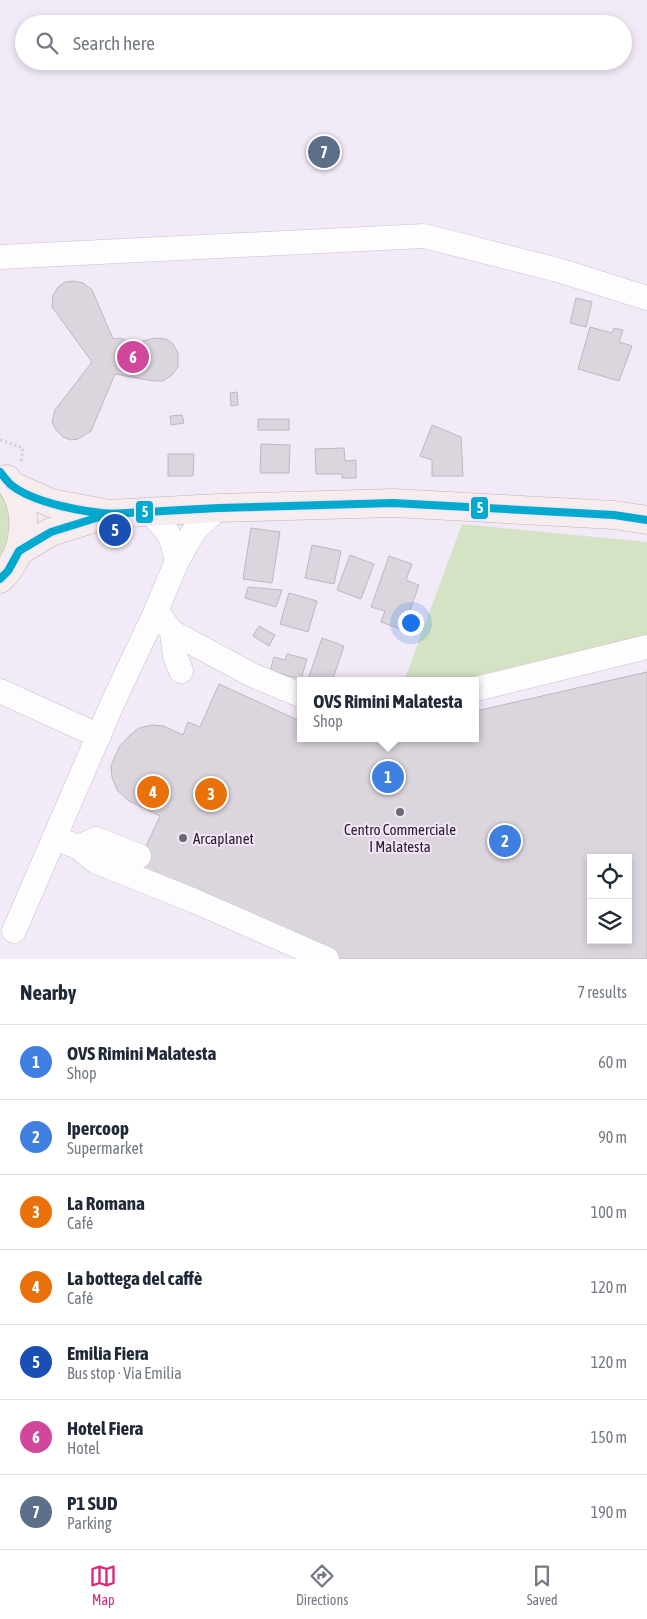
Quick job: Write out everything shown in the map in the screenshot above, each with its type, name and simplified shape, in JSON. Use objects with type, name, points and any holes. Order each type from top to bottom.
[{"type":"main road","points":[[11,476],[51,503],[109,514],[218,508],[393,503],[614,515],[647,520]]},
{"type":"main road","points":[[0,579],[8,571],[19,551],[24,529],[22,507],[11,476]]},
{"type":"main road","points":[[19,551],[52,532],[109,514]]},
{"type":"lane","points":[[0,257],[424,236],[558,270],[647,298]]},
{"type":"lane","points":[[14,931],[114,700],[156,611],[177,561],[194,531],[218,508]]},
{"type":"lane","points":[[149,512],[166,528],[172,539],[177,561]]},
{"type":"lane","points":[[156,611],[172,632],[252,675],[297,694]]},
{"type":"lane","points":[[172,632],[174,656],[181,671]]},
{"type":"lane","points":[[479,688],[647,647]]},
{"type":"lane","points":[[0,691],[99,736]]},
{"type":"lane","points":[[55,838],[78,847],[95,861],[192,900],[327,959]]},
{"type":"lane","points":[[78,847],[96,840],[139,856]]},
{"type":"path","points":[[0,440],[23,448],[11,476]]},
{"type":"green space","points":[[0,490],[9,516],[10,533],[0,559]]},
{"type":"green space","points":[[462,524],[647,542],[647,637],[471,677],[405,677]]},
{"type":"building","points":[[75,281],[83,283],[92,290],[113,339],[120,338],[125,340],[127,345],[155,338],[166,339],[173,344],[178,353],[178,367],[172,375],[163,381],[115,374],[91,431],[78,439],[71,440],[63,437],[56,430],[52,422],[55,410],[92,362],[52,307],[53,295],[58,287],[65,282]]},
{"type":"building","points":[[576,298],[592,302],[586,327],[570,323]]},
{"type":"building","points":[[590,327],[612,333],[614,328],[623,330],[619,342],[632,346],[619,381],[578,369]]},
{"type":"building","points":[[237,392],[238,405],[231,406],[230,393]]},
{"type":"building","points":[[182,415],[184,423],[171,425],[170,416]]},
{"type":"building","points":[[258,419],[289,419],[289,430],[258,430]]},
{"type":"building","points":[[432,425],[461,437],[463,476],[432,476],[432,460],[420,456]]},
{"type":"building","points":[[261,444],[290,445],[289,473],[260,473]]},
{"type":"building","points":[[344,448],[345,461],[356,460],[356,478],[342,478],[342,474],[316,474],[315,449]]},
{"type":"building","points":[[168,454],[194,454],[193,476],[168,476]]},
{"type":"building","points":[[251,528],[280,532],[272,583],[243,579]]},
{"type":"building","points":[[312,545],[341,551],[334,584],[305,578]]},
{"type":"building","points":[[350,555],[374,564],[361,599],[337,590]]},
{"type":"building","points":[[389,556],[412,564],[406,580],[419,585],[403,630],[381,622],[385,611],[371,607]]},
{"type":"building","points":[[248,587],[282,590],[276,607],[245,598]]},
{"type":"building","points":[[289,593],[317,601],[308,632],[280,624]]},
{"type":"building","points":[[259,626],[275,635],[269,646],[253,636]]},
{"type":"building","points":[[322,638],[344,646],[333,677],[309,677]]},
{"type":"building","points":[[287,654],[307,659],[302,677],[297,678],[270,671],[274,657],[285,660]]},
{"type":"building","name":"Centro Commerciale I Malatesta","points":[[647,672],[647,959],[334,959],[135,870],[160,816],[129,801],[117,790],[112,777],[111,766],[119,747],[139,728],[152,725],[163,726],[183,735],[188,722],[200,727],[219,684],[297,720],[297,742],[479,742],[479,710]]},
{"type":"transit line","name":"5","points":[[0,472],[10,484],[32,497],[60,506],[90,512],[115,514]]},
{"type":"transit line","name":"5","points":[[0,579],[8,571],[19,551],[51,532],[109,514],[218,508],[393,503],[614,515],[647,520]]},
{"type":"place","name":"P1 SUD","points":[[324,152]]},
{"type":"place","name":"Hotel Fiera","points":[[133,357]]},
{"type":"place","name":"Emilia Fiera","points":[[115,530]]},
{"type":"place","name":"OVS Rimini Malatesta","points":[[388,777]]},
{"type":"place","name":"La bottega del caffè","points":[[153,792]]},
{"type":"place","name":"La Romana","points":[[211,794]]},
{"type":"place","name":"Centro Commerciale I Malatesta","points":[[400,812]]},
{"type":"place","name":"Arcaplanet","points":[[183,838]]},
{"type":"place","name":"Ipercoop","points":[[505,841]]}]
